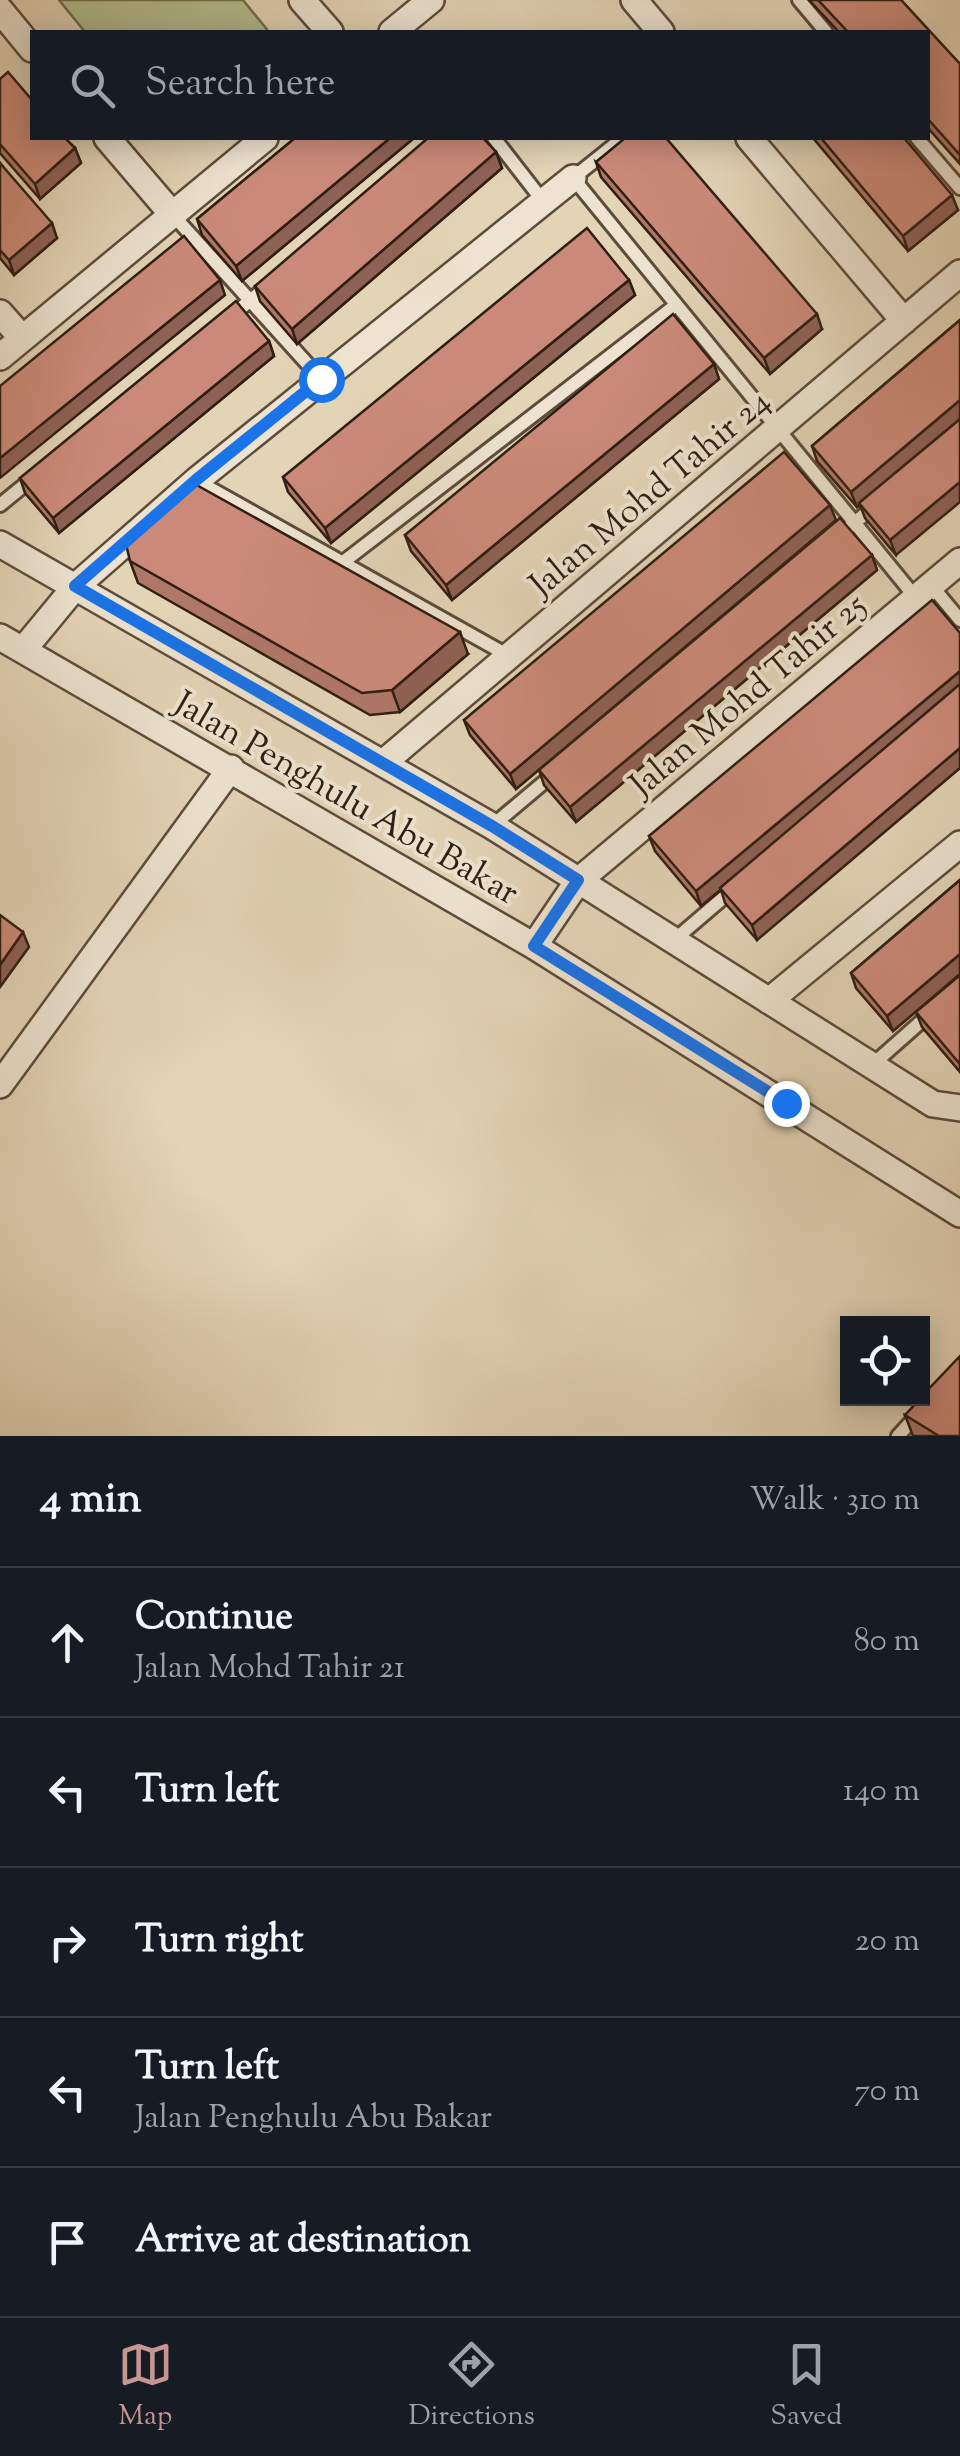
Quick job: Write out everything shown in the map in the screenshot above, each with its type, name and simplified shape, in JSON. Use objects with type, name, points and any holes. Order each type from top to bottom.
[{"type":"street","points":[[302,0],[328,30]]},
{"type":"street","points":[[402,29],[431,0]]},
{"type":"street","points":[[634,0],[659,30]]},
{"type":"street","points":[[0,10],[30,47]]},
{"type":"street","points":[[109,140],[172,214]]},
{"type":"street","points":[[0,357],[263,140]]},
{"type":"street","points":[[751,140],[904,321]]},
{"type":"street","points":[[23,650],[75,586],[196,480],[572,178]]},
{"type":"street","name":"Jalan Mohd Tahir 24","points":[[383,764],[960,273]]},
{"type":"street","points":[[0,314],[22,338]]},
{"type":"street","points":[[0,544],[492,826],[933,1104],[960,1108]]},
{"type":"street","name":"Jalan Mohd Tahir 25","points":[[534,946],[578,880],[960,561]]},
{"type":"street","name":"Jalan Penghulu Abu Bakar","points":[[0,637],[534,946],[960,1214]]},
{"type":"street","points":[[0,1085],[231,768]]},
{"type":"street","points":[[768,1001],[960,844]]},
{"type":"lane","points":[[798,0],[824,30]]},
{"type":"lane","points":[[496,140],[543,201]]},
{"type":"lane","points":[[620,140],[572,178],[854,523],[924,592],[960,620]]},
{"type":"lane","points":[[918,140],[960,188]]},
{"type":"lane","points":[[172,214],[321,379]]},
{"type":"lane","points":[[221,324],[280,275]]},
{"type":"lane","points":[[342,563],[676,305]]},
{"type":"lane","points":[[0,505],[44,469]]},
{"type":"lane","points":[[196,480],[509,656]]},
{"type":"lane","points":[[824,548],[884,498]]},
{"type":"lane","points":[[492,826],[567,763]]},
{"type":"lane","points":[[673,940],[748,877]]},
{"type":"lane","points":[[871,1066],[945,1001]]},
{"type":"lane","points":[[898,1436],[935,1396]]},
{"type":"green space","points":[[59,0],[243,0],[267,30],[83,30]]},
{"type":"building","points":[[818,0],[901,0],[929,30],[846,30]]},
{"type":"building","points":[[930,31],[960,64],[960,155],[930,121]]},
{"type":"building","points":[[8,72],[30,98],[30,140],[67,140],[75,148],[35,184],[0,144],[0,79]]},
{"type":"building","points":[[293,140],[388,140],[236,266],[197,219]]},
{"type":"building","points":[[426,140],[485,140],[496,152],[292,329],[255,286]]},
{"type":"building","points":[[623,140],[668,140],[817,314],[764,358],[596,162]]},
{"type":"building","points":[[823,140],[906,140],[952,195],[903,236]]},
{"type":"building","points":[[0,163],[52,223],[9,260],[0,250]]},
{"type":"building","points":[[587,228],[629,280],[325,528],[283,477]]},
{"type":"building","points":[[184,236],[220,280],[0,458],[0,386]]},
{"type":"building","points":[[236,301],[269,341],[53,518],[20,478]]},
{"type":"building","points":[[673,314],[714,364],[446,585],[405,535]]},
{"type":"building","points":[[960,320],[960,400],[851,492],[812,446]]},
{"type":"building","points":[[960,419],[960,482],[890,540],[859,503]]},
{"type":"building","points":[[784,452],[830,505],[510,774],[464,720]]},
{"type":"building","points":[[193,483],[460,632],[392,690],[362,693],[130,561],[125,540]]},
{"type":"building","points":[[840,518],[872,555],[570,807],[539,770]]},
{"type":"building","points":[[932,600],[960,633],[960,671],[696,891],[649,836]]},
{"type":"building","points":[[960,684],[960,748],[752,925],[720,888]]},
{"type":"building","points":[[960,880],[960,954],[887,1016],[851,973]]},
{"type":"building","points":[[0,915],[23,932],[0,965]]},
{"type":"building","points":[[960,975],[960,1062],[959,1063],[916,1012]]},
{"type":"building","points":[[960,1356],[960,1436],[939,1436],[905,1415],[914,1406],[930,1406],[930,1388]]},
{"type":"route","points":[[321,379],[196,480],[75,586],[492,826],[578,880],[534,946],[786,1103]]}]
